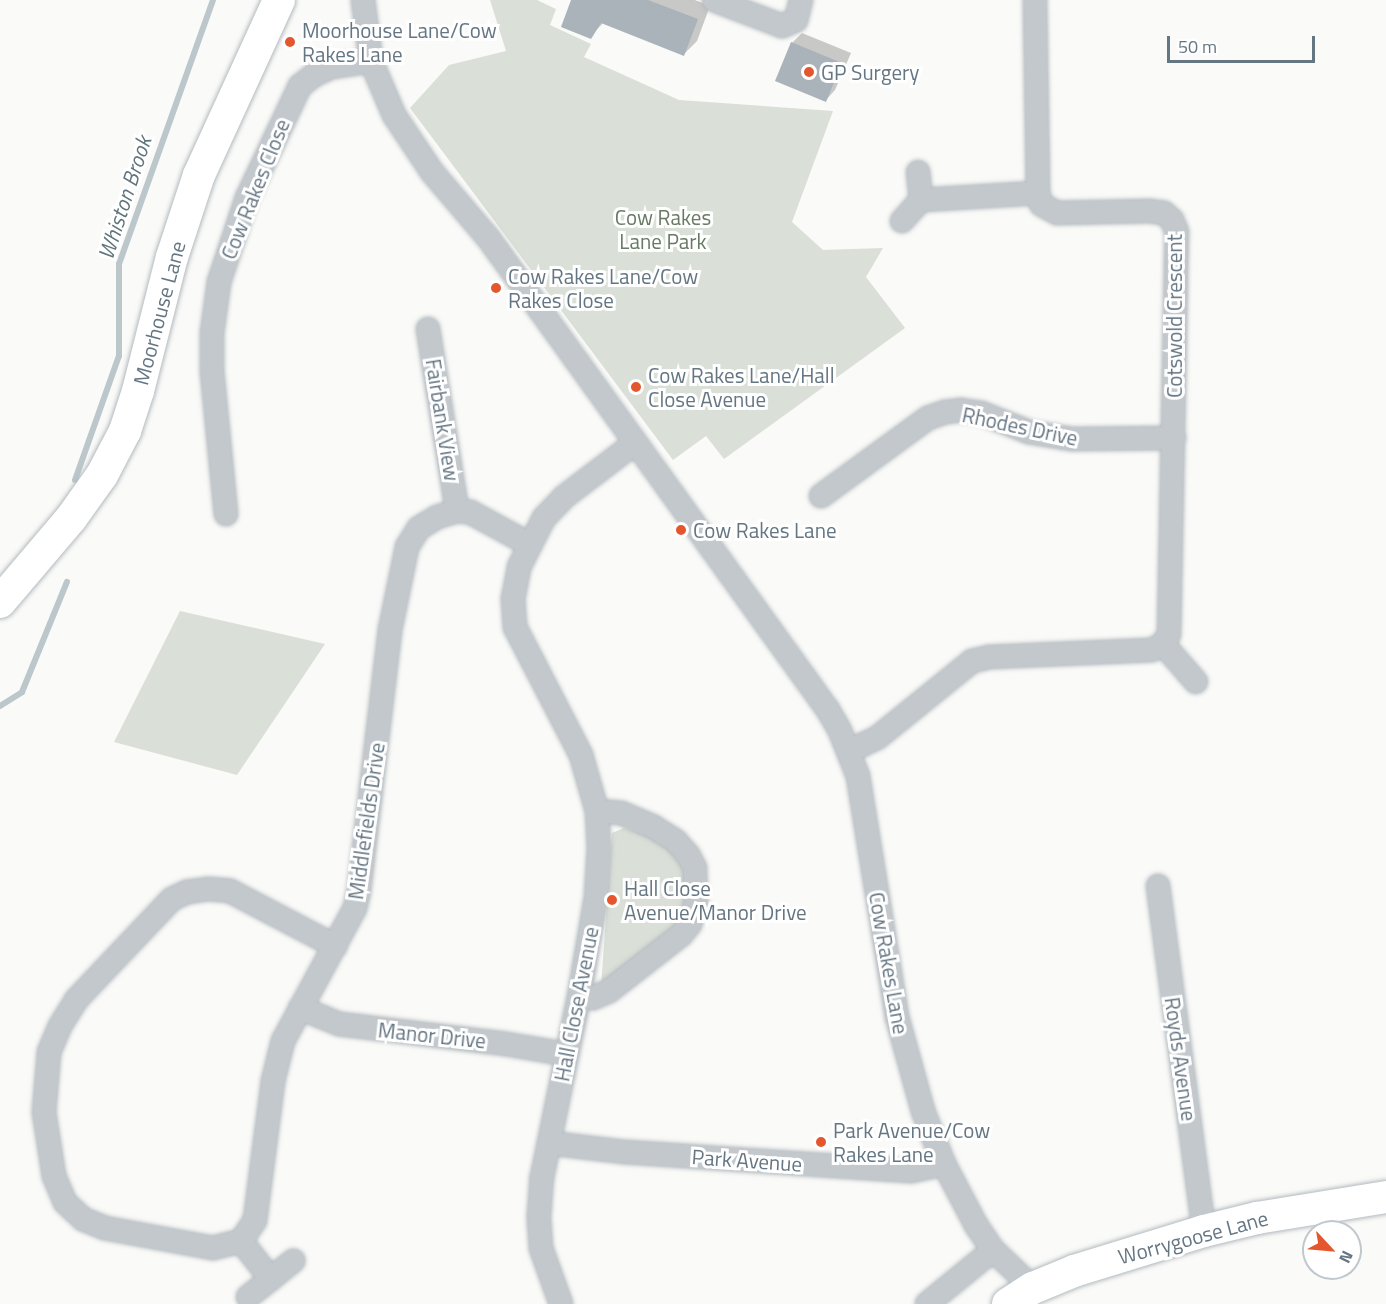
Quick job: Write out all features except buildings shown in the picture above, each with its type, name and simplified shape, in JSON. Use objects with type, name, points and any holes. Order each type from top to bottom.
[{"type":"street","name":"Moorhouse Lane","points":[[0,602],[72,517],[102,475],[125,432],[172,257],[199,175],[279,0]]},
{"type":"street","name":"Cow Rakes Lane","points":[[363,0],[370,61],[394,116],[432,172],[489,239],[828,710],[849,751],[858,776],[897,1017],[909,1070],[944,1164],[976,1225],[1021,1296]]},
{"type":"street","points":[[714,0],[782,26],[796,20],[801,0]]},
{"type":"street","points":[[902,221],[921,200],[1038,193],[1035,0]]},
{"type":"street","name":"Cow Rakes Close","points":[[226,514],[212,370],[212,333],[219,282],[247,198],[300,86],[314,75],[330,67],[370,61]]},
{"type":"street","points":[[918,171],[921,200]]},
{"type":"street","name":"Cotswold Crescent","points":[[1038,193],[1041,204],[1057,213],[1150,211],[1164,213],[1172,220],[1177,232],[1171,621],[1169,634],[1163,644]]},
{"type":"street","name":"Fairbank View","points":[[428,329],[457,511]]},
{"type":"street","name":"Rhodes Drive","points":[[821,496],[928,418],[945,412],[961,410],[981,413],[1029,432],[1072,440],[1174,438]]},
{"type":"street","name":"Hall Close Avenue","points":[[561,1304],[547,1272],[539,1227],[542,1177],[579,997],[596,898],[599,848],[597,811],[581,755],[515,627],[513,599],[519,567],[544,518],[564,497],[635,443]]},
{"type":"street","points":[[457,511],[470,512],[530,544]]},
{"type":"street","name":"Middlefields Drive","points":[[241,1241],[255,1220],[273,1080],[283,1041],[355,908],[390,630],[407,547],[419,528],[437,517],[457,511]]},
{"type":"street","points":[[849,751],[877,738],[972,661],[989,657],[1152,650],[1163,644],[1196,682]]},
{"type":"street","points":[[579,997],[593,998],[609,991],[681,934],[690,924],[696,902],[695,868],[676,841],[654,827],[621,813],[597,811]]},
{"type":"street","name":"Royds Avenue","points":[[1158,886],[1204,1232]]},
{"type":"street","points":[[271,1279],[241,1241],[213,1248],[105,1228],[83,1219],[64,1202],[54,1176],[44,1112],[49,1052],[60,1026],[76,1000],[172,899],[187,892],[209,889],[230,891],[335,946]]},
{"type":"street","name":"Manor Drive","points":[[300,1008],[339,1024],[506,1044],[566,1054]]},
{"type":"street","name":"Park Avenue","points":[[549,1143],[625,1152],[911,1172],[944,1164]]},
{"type":"street","name":"Worrygoose Lane","points":[[1021,1296],[1074,1271],[1204,1232],[1257,1218],[1386,1197]]},
{"type":"street","points":[[927,1304],[993,1250]]},
{"type":"street","points":[[249,1296],[293,1261]]},
{"type":"green space","name":"Cow Rakes Lane Park","points":[[490,0],[537,0],[556,9],[550,25],[591,44],[584,57],[679,100],[833,111],[792,222],[823,250],[883,248],[866,277],[905,328],[724,459],[706,436],[673,460],[410,108],[449,65],[506,51]]},
{"type":"green space","points":[[180,611],[325,644],[237,775],[114,742]]},
{"type":"green space","points":[[624,828],[655,838],[671,848],[688,872],[688,908],[677,927],[601,987],[612,833]]},
{"type":"waterway","name":"Whiston Brook","points":[[75,480],[119,356],[119,264],[213,0]]},
{"type":"waterway","name":"Whiston Brook","points":[[0,706],[22,692],[67,582]]},
{"type":"place","name":"Moorhouse Lane/Cow Rakes Lane","points":[[290,42]]},
{"type":"place","name":"GP Surgery","points":[[809,72]]},
{"type":"place","name":"Cow Rakes Lane/Cow Rakes Close","points":[[496,288]]},
{"type":"place","name":"Cow Rakes Lane/Hall Close Avenue","points":[[636,387]]},
{"type":"place","name":"Cow Rakes Lane","points":[[681,530]]},
{"type":"place","name":"Hall Close Avenue/Manor Drive","points":[[612,900]]},
{"type":"place","name":"Park Avenue/Cow Rakes Lane","points":[[821,1142]]}]
